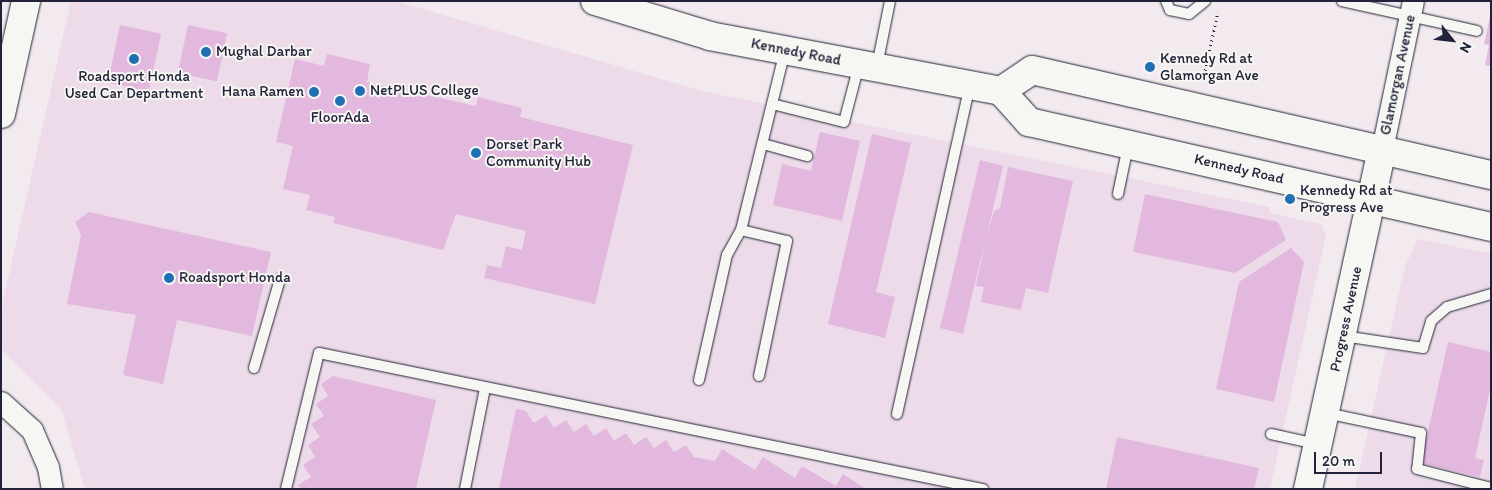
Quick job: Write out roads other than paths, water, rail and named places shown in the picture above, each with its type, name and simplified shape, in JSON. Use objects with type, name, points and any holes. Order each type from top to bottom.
[{"type":"main road","points":[[1,114],[26,1]]},
{"type":"main road","name":"Kennedy Road","points":[[595,1],[710,36],[1001,90],[1029,122],[1491,227]]},
{"type":"main road","points":[[1001,90],[1032,70],[1491,175]]},
{"type":"main road","name":"Progress Avenue","points":[[1308,489],[1382,150]]},
{"type":"street","name":"Glamorgan Avenue","points":[[1382,150],[1412,8]]},
{"type":"street","points":[[1,402],[32,430],[48,467],[52,489]]},
{"type":"lane","points":[[772,104],[844,122],[868,66],[890,1]]},
{"type":"lane","points":[[1166,1],[1170,10],[1189,14],[1205,1]]},
{"type":"lane","points":[[1342,1],[1412,8],[1477,31]]},
{"type":"lane","points":[[700,380],[728,255],[741,230],[786,50]]},
{"type":"lane","points":[[897,414],[970,85]]},
{"type":"lane","points":[[763,144],[807,156]]},
{"type":"lane","points":[[1118,194],[1128,144]]},
{"type":"lane","points":[[741,230],[787,241],[759,376]]},
{"type":"lane","points":[[254,368],[280,278]]},
{"type":"lane","points":[[1342,336],[1423,348],[1432,321],[1448,307],[1491,294]]},
{"type":"lane","points":[[286,489],[319,353],[983,489]]},
{"type":"lane","points":[[464,489],[485,388]]},
{"type":"lane","points":[[1325,412],[1421,433],[1417,469],[1491,488]]},
{"type":"lane","points":[[1272,434],[1318,444]]},
{"type":"place","name":"Mughal Darbar","points":[[206,52]]},
{"type":"place","name":"Roadsport Honda Used Car Department","points":[[134,59]]},
{"type":"place","name":"Kennedy Rd at Glamorgan Ave","points":[[1150,67]]},
{"type":"place","name":"NetPLUS College","points":[[360,91]]},
{"type":"place","name":"Hana Ramen","points":[[314,92]]},
{"type":"place","name":"FloorAda","points":[[340,101]]},
{"type":"place","name":"Dorset Park Community Hub","points":[[476,153]]},
{"type":"place","name":"Kennedy Rd at Progress Ave","points":[[1290,199]]},
{"type":"place","name":"Roadsport Honda","points":[[169,278]]}]
